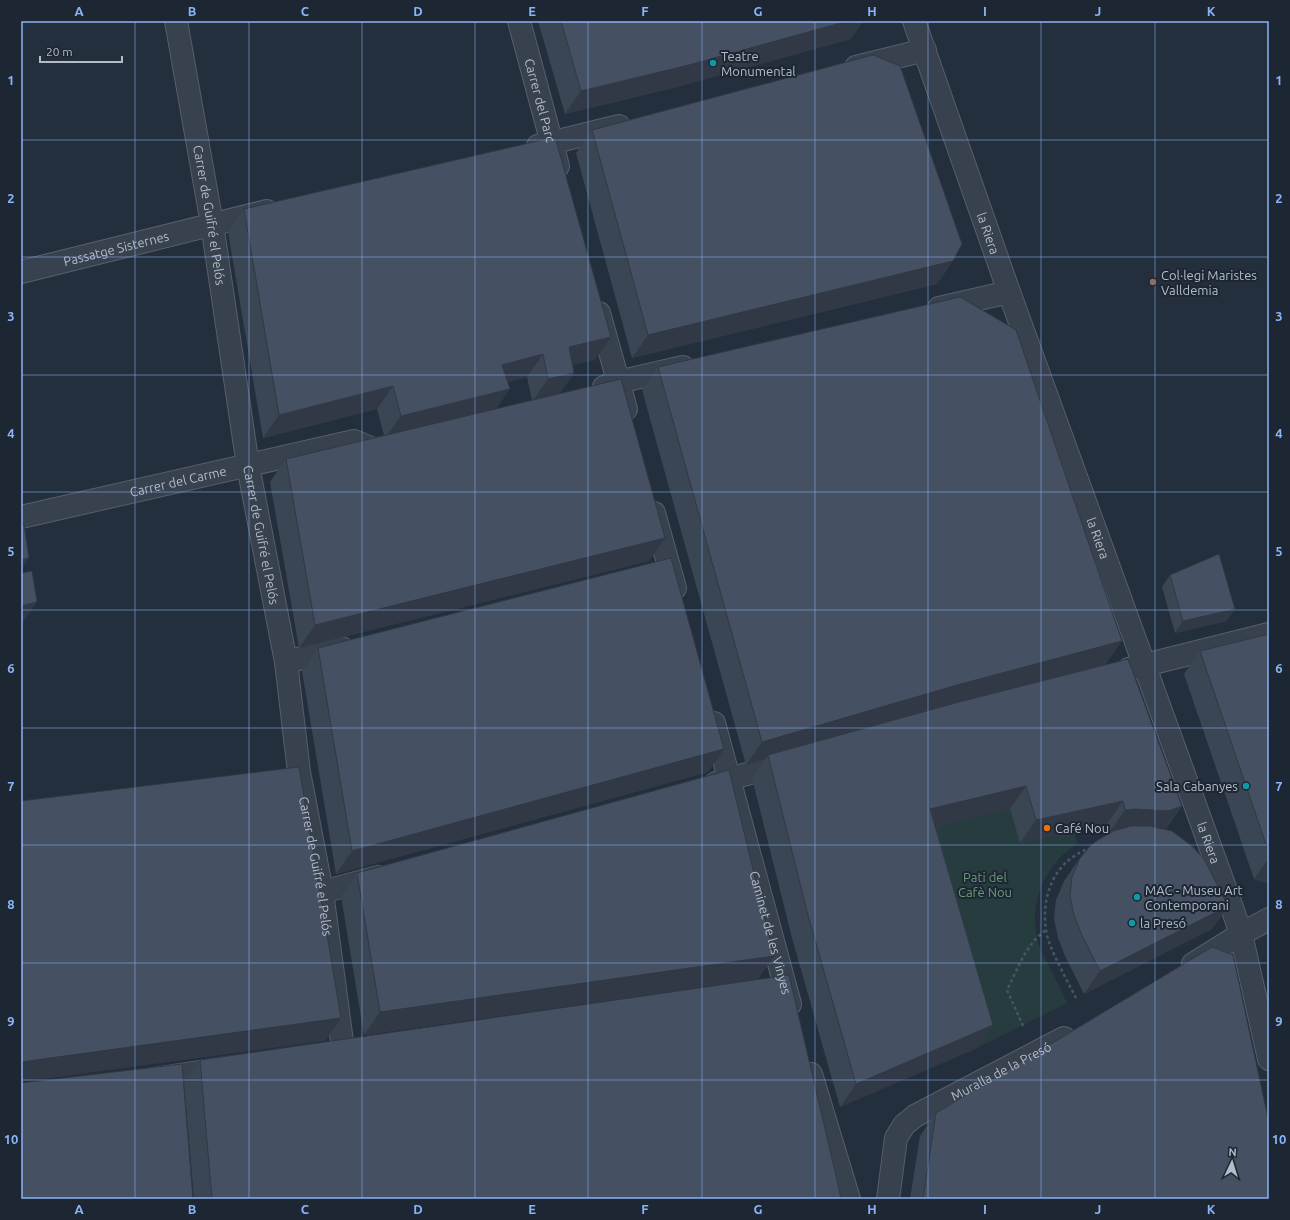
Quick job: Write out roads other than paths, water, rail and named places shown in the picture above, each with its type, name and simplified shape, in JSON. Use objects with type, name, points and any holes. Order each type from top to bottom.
[{"type":"street","name":"Carrer de Guifré el Pelós","points":[[176,21],[212,224],[248,466],[286,662],[290,774],[322,892],[351,1048],[320,1053]]},
{"type":"street","name":"Carrer del Parc","points":[[519,21],[564,187]]},
{"type":"street","name":"la Riera","points":[[914,21],[1009,292],[1143,665],[1227,893],[1240,934],[1269,1059]]},
{"type":"street","points":[[833,73],[925,50]]},
{"type":"street","points":[[521,150],[635,122]]},
{"type":"street","name":"Passatge Sisternes","points":[[21,272],[289,206]]},
{"type":"street","points":[[594,291],[631,427]]},
{"type":"street","points":[[917,313],[1009,292]]},
{"type":"street","points":[[586,394],[618,382],[702,362]]},
{"type":"street","name":"Carrer del Carme","points":[[21,517],[354,441],[378,451],[401,446]]},
{"type":"street","points":[[649,494],[662,571],[680,606]]},
{"type":"street","points":[[1108,674],[1269,634]]},
{"type":"street","points":[[286,662],[362,643]]},
{"type":"street","points":[[709,704],[730,779]]},
{"type":"street","points":[[700,788],[801,758]]},
{"type":"street","name":"Caminet de les Vinyes","points":[[730,779],[778,989],[796,1024]]},
{"type":"street","points":[[322,892],[397,871]]},
{"type":"street","points":[[1178,973],[1240,934],[1269,919]]},
{"type":"street","name":"Muralla de la Presó","points":[[888,1199],[896,1138],[904,1125],[915,1116],[1082,1028]]},
{"type":"street","points":[[805,1053],[849,1199]]},
{"type":"street","points":[[136,1081],[236,1066]]},
{"type":"place","name":"Teatre Monumental","points":[[713,63]]},
{"type":"place","name":"Col·legi Maristes Valldemia","points":[[1153,282]]},
{"type":"place","name":"Sala Cabanyes","points":[[1246,786]]},
{"type":"place","name":"Café Nou","points":[[1047,828]]},
{"type":"place","name":"MAC - Museu Art Contemporani","points":[[1137,897]]},
{"type":"place","name":"la Presó","points":[[1132,923]]},
{"type":"park label","name":"Pati del Cafè Nou","points":[[985,884]]}]
